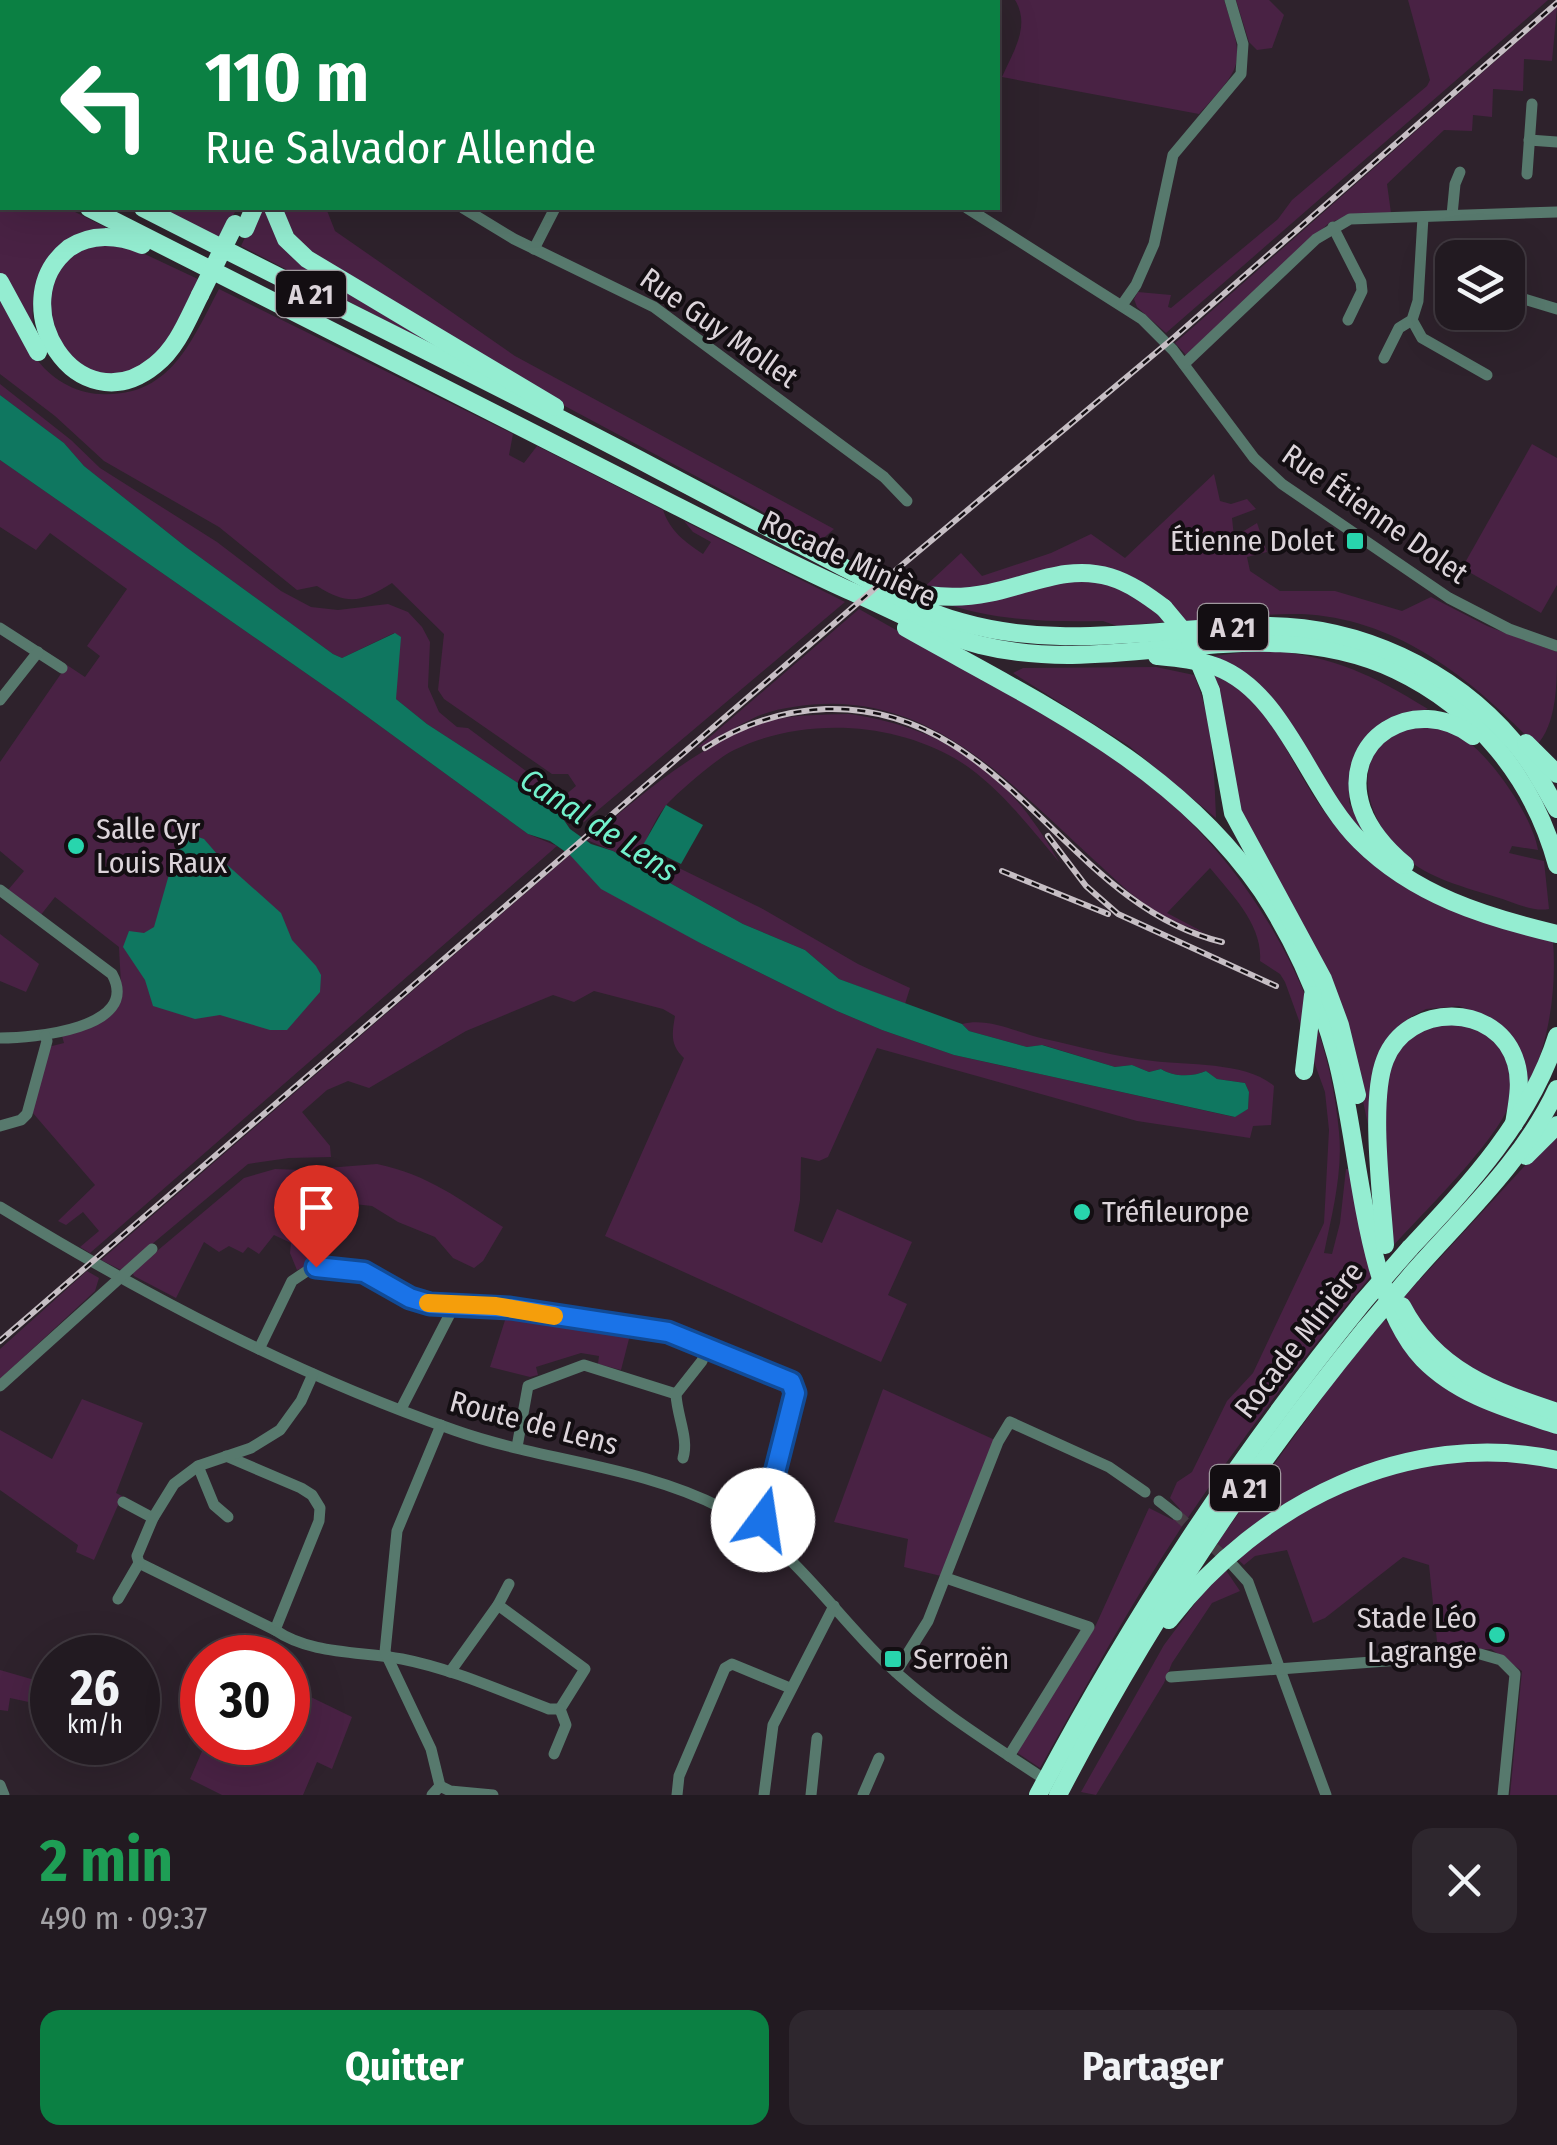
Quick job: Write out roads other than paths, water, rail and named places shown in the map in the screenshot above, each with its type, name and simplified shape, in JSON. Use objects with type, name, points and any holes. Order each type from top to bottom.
[{"type":"highway","name":"Rocade Minière","points":[[93,210],[823,580],[926,626],[981,645],[1043,654],[1262,641],[1319,646],[1368,659],[1412,679],[1452,704],[1494,745],[1524,784],[1557,864]]},
{"type":"highway","name":"Rocade Minière","points":[[147,210],[956,621],[1014,634],[1089,638],[1264,626],[1334,634],[1375,645],[1440,677],[1468,697],[1516,744],[1557,809]]},
{"type":"highway","points":[[273,210],[286,240],[307,260],[635,452],[648,464]]},
{"type":"highway","points":[[0,282],[32,343],[49,365],[73,382],[102,390],[130,388],[165,370],[182,349],[241,220]]},
{"type":"highway","points":[[204,297],[157,364],[124,381],[92,380],[69,370],[49,351],[36,324],[36,293],[47,269],[70,246],[92,238],[132,241],[227,281]]},
{"type":"highway","points":[[852,571],[924,596],[947,598],[990,593],[1070,572],[1089,573],[1111,577],[1164,608],[1189,638],[1211,691],[1233,813],[1307,946],[1340,1026],[1384,1245],[1402,1308],[1437,1354],[1458,1372],[1494,1390],[1557,1412]]},
{"type":"highway","points":[[823,580],[1132,759],[1206,822],[1242,863],[1288,934],[1336,1055],[1378,1271],[1400,1328],[1426,1362],[1450,1382],[1488,1402],[1557,1425]]},
{"type":"highway","points":[[1264,626],[1300,622],[1338,627],[1413,652],[1472,691],[1557,774]]},
{"type":"highway","points":[[1122,652],[1218,667],[1242,681],[1270,708],[1348,829],[1398,873],[1557,934]]},
{"type":"highway","points":[[1524,784],[1475,737],[1448,720],[1418,717],[1402,721],[1376,739],[1361,764],[1359,793],[1369,824],[1390,852],[1442,892],[1557,924]]},
{"type":"highway","points":[[1304,1071],[1313,990]]},
{"type":"highway","points":[[1384,1245],[1378,1090],[1384,1061],[1399,1038],[1421,1022],[1452,1015],[1468,1017],[1494,1031],[1504,1040],[1516,1063],[1519,1087],[1514,1124]]},
{"type":"highway","name":"Rocade Minière","points":[[1038,1795],[1117,1650],[1212,1500],[1362,1302],[1485,1163],[1514,1124],[1545,1070],[1557,1036]]},
{"type":"highway","name":"Rocade Minière","points":[[1058,1795],[1136,1656],[1247,1485],[1366,1328],[1506,1168],[1557,1090]]},
{"type":"highway","points":[[1506,1168],[1514,1168],[1557,1124]]},
{"type":"highway","points":[[1136,1656],[1142,1655],[1194,1588],[1239,1544],[1277,1518],[1342,1483],[1387,1467],[1458,1454],[1498,1452],[1557,1460]]},
{"type":"street","points":[[1122,305],[1141,276],[1154,244],[1172,156],[1240,74],[1244,44],[1230,0]]},
{"type":"street","points":[[1527,174],[1532,104]]},
{"type":"street","points":[[1529,140],[1557,142]]},
{"type":"street","points":[[1452,216],[1460,172]]},
{"type":"street","name":"Rue Guy Mollet","points":[[467,210],[534,250],[665,314],[884,477],[908,501]]},
{"type":"street","points":[[534,250],[554,210]]},
{"type":"street","name":"Rue Étienne Dolet","points":[[971,210],[1122,305],[1160,335],[1248,450],[1282,484],[1449,598],[1496,623],[1557,646]]},
{"type":"street","points":[[1184,364],[1308,246],[1350,219],[1557,212]]},
{"type":"street","points":[[1384,358],[1399,328],[1412,320],[1418,302],[1423,217]]},
{"type":"street","points":[[1334,227],[1361,282],[1362,290],[1348,320]]},
{"type":"street","points":[[1525,299],[1557,309]]},
{"type":"street","points":[[1412,320],[1422,338],[1487,375]]},
{"type":"street","points":[[0,628],[62,668]]},
{"type":"street","points":[[0,700],[38,652]]},
{"type":"street","points":[[0,890],[112,974],[117,988],[111,1010],[105,1015],[45,1036],[0,1038]]},
{"type":"street","points":[[0,1126],[21,1120],[27,1114],[45,1036]]},
{"type":"street","name":"Route de Lens","points":[[0,1208],[117,1278],[313,1374],[441,1425],[684,1492],[719,1507],[756,1529],[796,1564],[896,1672],[954,1720],[1038,1775]]},
{"type":"street","points":[[0,1386],[152,1249]]},
{"type":"street","points":[[259,1348],[287,1288],[298,1276],[316,1267],[364,1272],[419,1301],[510,1308],[668,1332],[707,1346],[795,1386],[763,1520],[756,1529]]},
{"type":"street","points":[[400,1409],[454,1306]]},
{"type":"street","points":[[683,1458],[686,1441],[677,1419],[676,1394],[702,1361],[707,1346]]},
{"type":"street","points":[[517,1447],[528,1386],[573,1368],[594,1367],[676,1394]]},
{"type":"street","points":[[118,1599],[138,1564],[154,1518],[174,1484],[198,1466],[256,1445],[290,1418],[313,1374]]},
{"type":"street","points":[[896,1672],[928,1621],[998,1442],[1010,1422],[1109,1468],[1145,1492]]},
{"type":"street","points":[[441,1425],[398,1531],[387,1658],[430,1750],[436,1790],[493,1795]]},
{"type":"street","points":[[256,1445],[252,1462],[256,1471]]},
{"type":"street","points":[[226,1456],[300,1488],[312,1495],[320,1508],[319,1522],[275,1630]]},
{"type":"street","points":[[198,1466],[214,1505],[228,1517]]},
{"type":"street","points":[[1159,1501],[1177,1515]]},
{"type":"street","points":[[122,1502],[154,1518]]},
{"type":"street","points":[[1229,1561],[1248,1582],[1326,1795]]},
{"type":"street","points":[[138,1564],[310,1646],[450,1672],[549,1709],[560,1709]]},
{"type":"street","points":[[947,1575],[1089,1627],[1008,1756]]},
{"type":"street","points":[[450,1672],[498,1606],[508,1584]]},
{"type":"street","points":[[498,1606],[585,1669],[560,1709]]},
{"type":"street","points":[[764,1795],[770,1737],[790,1688],[834,1606]]},
{"type":"street","points":[[1171,1677],[1480,1654],[1501,1660],[1515,1674],[1503,1795]]},
{"type":"street","points":[[676,1795],[680,1776],[725,1668],[732,1664],[790,1688]]},
{"type":"street","points":[[554,1754],[566,1725],[560,1709]]},
{"type":"street","points":[[810,1795],[817,1738]]},
{"type":"street","points":[[864,1795],[879,1758]]},
{"type":"street","points":[[0,1785],[4,1795]]},
{"type":"tunnel","points":[[1177,1515],[1229,1561]]},
{"type":"railway","points":[[0,1341],[902,565],[1171,340],[1557,3]]},
{"type":"railway","points":[[705,748],[748,726],[794,713],[826,709],[888,716],[941,738],[989,771],[1119,889],[1167,921],[1222,942]]},
{"type":"railway","points":[[1048,836],[1086,886],[1118,914],[1276,986]]},
{"type":"railway","points":[[1002,871],[1108,914]]},
{"type":"place","name":"Étienne Dolet","points":[[1355,541]]},
{"type":"place","name":"Salle Cyr Louis Raux","points":[[76,846]]},
{"type":"place","name":"Tréfileurope","points":[[1082,1212]]},
{"type":"place","name":"Stade Léo Lagrange","points":[[1497,1635]]},
{"type":"place","name":"Serroën","points":[[893,1659]]},
{"type":"water label","name":"Canal de Lens","points":[[599,825]]}]
